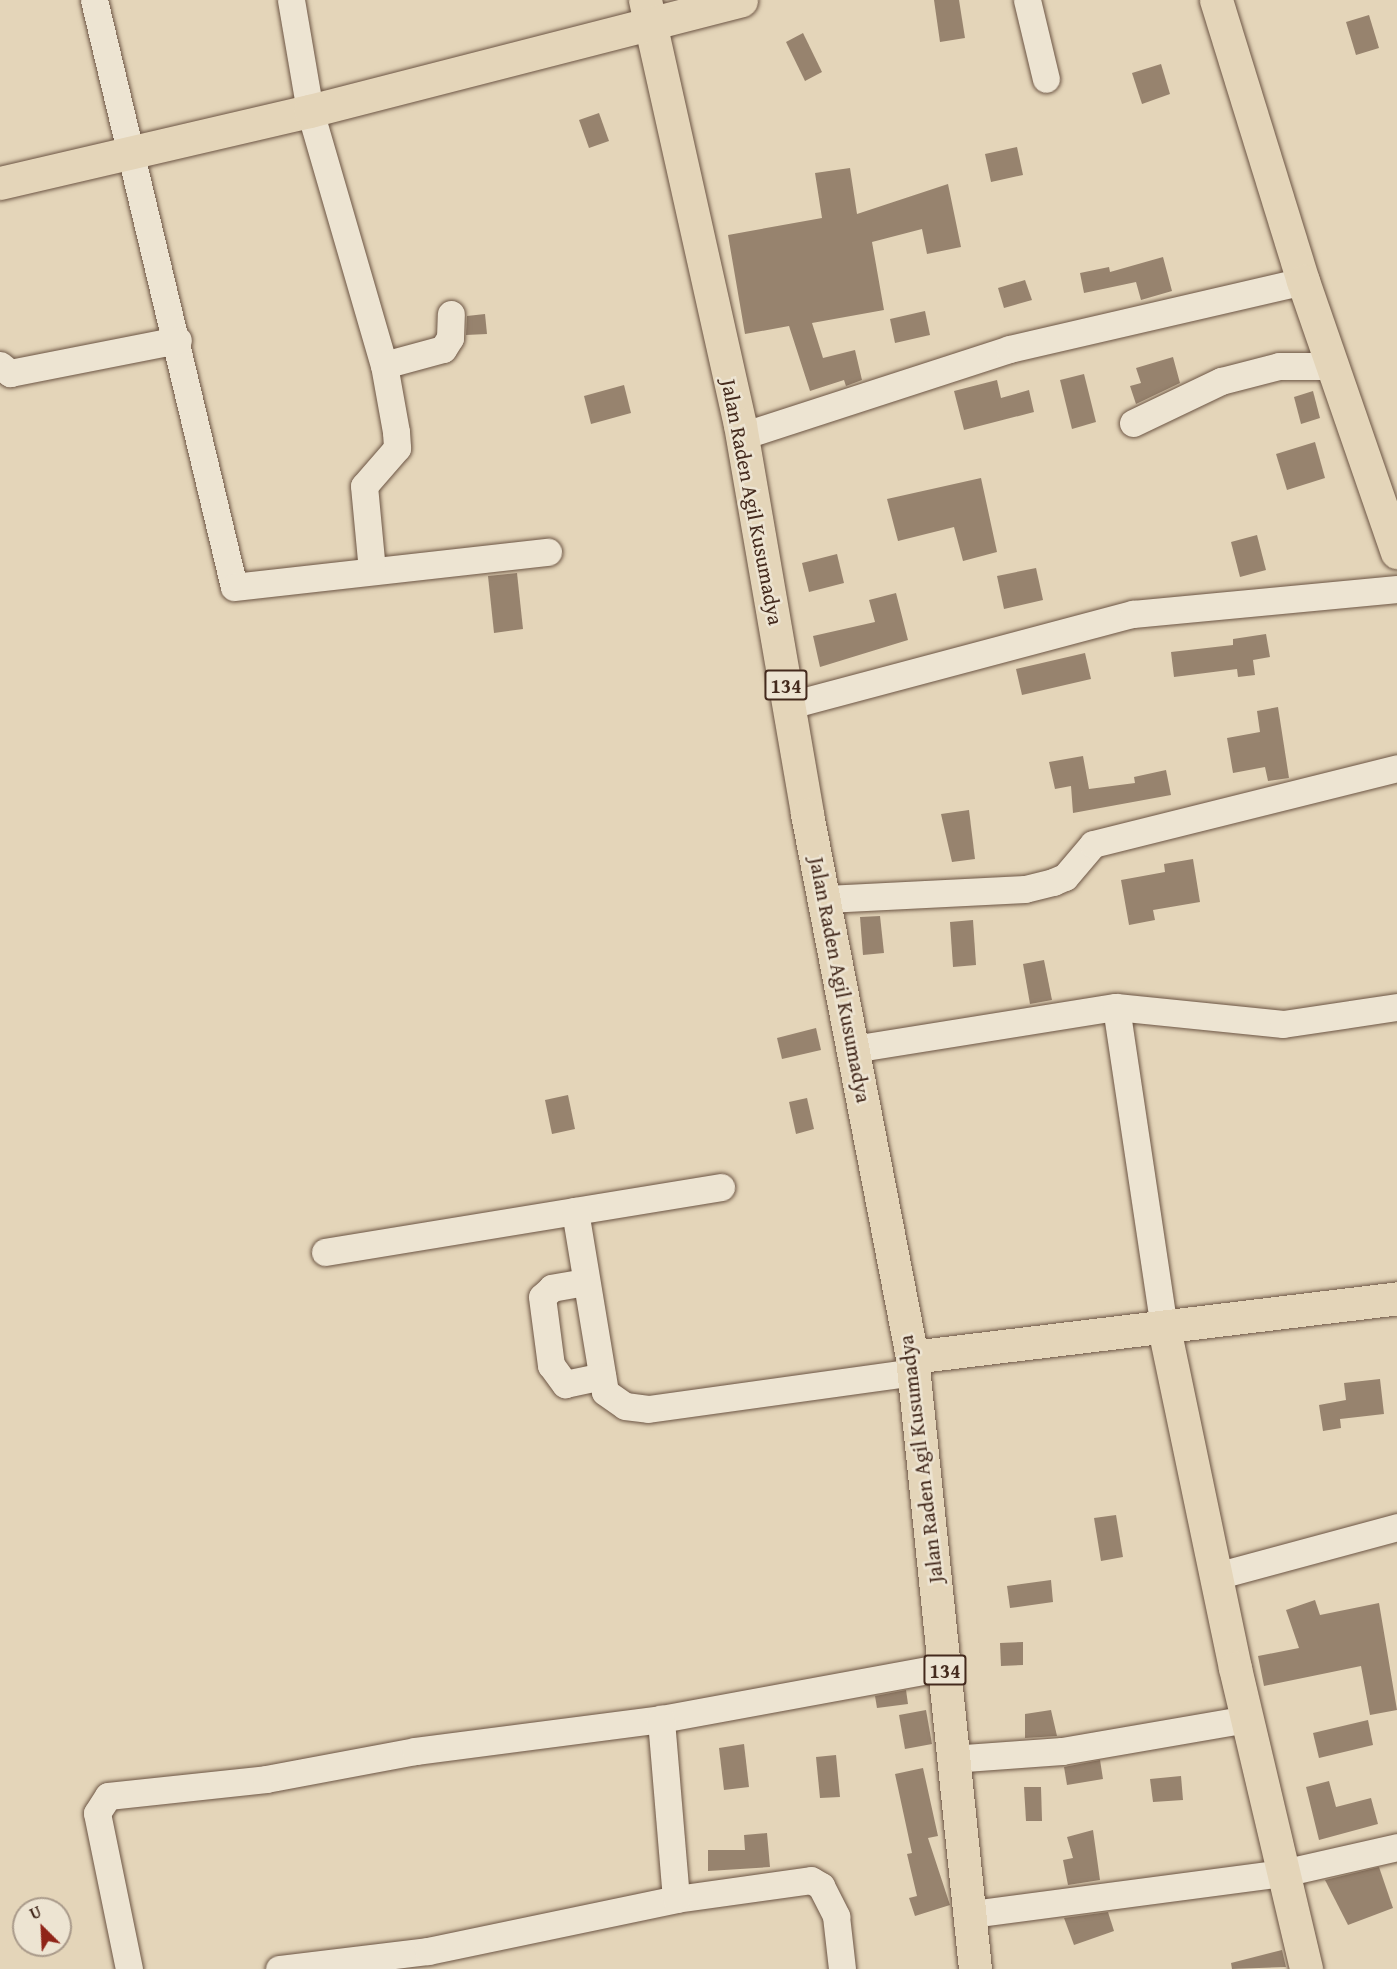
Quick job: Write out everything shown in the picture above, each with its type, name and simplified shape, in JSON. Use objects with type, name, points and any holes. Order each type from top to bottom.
[{"type":"main road","points":[[0,183],[310,111],[647,11],[741,0]]},
{"type":"main road","points":[[1216,0],[1303,281],[1397,552]]},
{"type":"main road","name":"Jalan Raden Agil Kusumadya","points":[[647,11],[742,436],[912,1365],[945,1667],[951,1759],[971,1914],[975,1969]]},
{"type":"main road","points":[[912,1365],[1164,1328],[1397,1298]]},
{"type":"main road","points":[[1164,1328],[1247,1719],[1306,1969]]},
{"type":"street","points":[[94,0],[127,154],[178,340],[223,558],[234,586],[548,552]]},
{"type":"street","points":[[291,0],[310,111],[384,365],[397,448],[364,486],[372,571]]},
{"type":"street","points":[[1027,0],[1046,79]]},
{"type":"street","points":[[742,436],[1009,349],[1303,281]]},
{"type":"street","points":[[384,365],[443,349],[450,338],[451,314]]},
{"type":"street","points":[[0,365],[10,373],[178,340]]},
{"type":"street","points":[[1133,423],[1221,381],[1279,366],[1333,366]]},
{"type":"street","points":[[790,705],[1133,614],[1397,589]]},
{"type":"street","points":[[826,899],[1053,882],[1065,877],[1093,844],[1397,768]]},
{"type":"street","points":[[1116,1007],[1164,1328]]},
{"type":"street","points":[[853,1049],[1116,1007],[1283,1024],[1397,1007]]},
{"type":"street","points":[[325,1252],[721,1187]]},
{"type":"street","points":[[576,1211],[585,1282],[605,1392],[614,1400],[648,1409],[912,1365]]},
{"type":"street","points":[[585,1282],[552,1288],[542,1297],[551,1365],[565,1384],[602,1376]]},
{"type":"street","points":[[1216,1576],[1397,1527]]},
{"type":"street","points":[[129,1969],[97,1814],[108,1796],[266,1779],[415,1751],[661,1719],[945,1667]]},
{"type":"street","points":[[661,1719],[676,1899]]},
{"type":"street","points":[[951,1759],[1062,1751],[1247,1719]]},
{"type":"street","points":[[971,1914],[1283,1873],[1397,1847]]},
{"type":"street","points":[[279,1969],[430,1960],[676,1899],[811,1880],[821,1886],[836,1916],[842,1969]]},
{"type":"building","points":[[934,0],[959,0],[965,38],[940,42]]},
{"type":"building","points":[[1369,15],[1379,48],[1356,55],[1346,22]]},
{"type":"building","points":[[803,33],[822,72],[805,81],[786,42]]},
{"type":"building","points":[[1161,64],[1170,94],[1142,104],[1132,73]]},
{"type":"building","points":[[599,113],[609,141],[589,148],[579,120]]},
{"type":"building","points":[[1017,147],[1023,175],[991,182],[985,154]]},
{"type":"building","points":[[850,168],[857,214],[948,184],[961,247],[927,254],[922,229],[872,242],[884,310],[812,323],[823,358],[855,350],[862,380],[846,386],[844,380],[810,391],[789,326],[745,334],[728,235],[822,218],[815,173]]},
{"type":"building","points":[[1163,257],[1172,291],[1141,300],[1136,282],[1084,293],[1080,273],[1109,267],[1110,272]]},
{"type":"building","points":[[1025,280],[1032,300],[1004,308],[998,288]]},
{"type":"building","points":[[925,311],[930,335],[895,343],[890,319]]},
{"type":"building","points":[[485,314],[487,334],[466,335],[467,316]]},
{"type":"building","points":[[1173,357],[1180,383],[1136,404],[1130,386],[1141,383],[1136,368]]},
{"type":"building","points":[[1084,374],[1096,422],[1072,429],[1060,380]]},
{"type":"building","points":[[997,380],[1001,398],[1029,390],[1034,412],[964,430],[954,391]]},
{"type":"building","points":[[624,385],[631,413],[591,424],[584,396]]},
{"type":"building","points":[[1313,391],[1320,418],[1301,424],[1294,397]]},
{"type":"building","points":[[1315,442],[1325,478],[1287,490],[1276,454]]},
{"type":"building","points":[[981,478],[997,552],[963,561],[954,527],[898,541],[887,499]]},
{"type":"building","points":[[1257,535],[1266,570],[1240,577],[1231,542]]},
{"type":"building","points":[[837,554],[844,583],[809,592],[802,563]]},
{"type":"building","points":[[1036,568],[1043,600],[1004,609],[997,576]]},
{"type":"building","points":[[517,573],[523,629],[494,633],[488,576]]},
{"type":"building","points":[[896,593],[908,640],[820,667],[813,636],[875,622],[869,600]]},
{"type":"building","points":[[1266,634],[1270,657],[1253,660],[1255,675],[1238,677],[1237,669],[1174,677],[1171,652],[1233,645],[1233,639]]},
{"type":"building","points":[[1085,653],[1091,679],[1022,695],[1016,669]]},
{"type":"building","points":[[1278,707],[1289,778],[1268,781],[1265,767],[1233,773],[1227,738],[1260,732],[1257,711]]},
{"type":"building","points":[[1083,756],[1089,789],[1135,783],[1134,777],[1166,770],[1171,795],[1073,813],[1071,786],[1055,789],[1049,762]]},
{"type":"building","points":[[969,810],[975,859],[952,862],[941,814]]},
{"type":"building","points":[[1193,859],[1200,902],[1153,910],[1155,920],[1129,925],[1121,880],[1165,872],[1164,864]]},
{"type":"building","points":[[880,916],[884,953],[863,955],[860,917]]},
{"type":"building","points":[[973,920],[976,965],[953,967],[950,922]]},
{"type":"building","points":[[1044,960],[1052,1000],[1030,1004],[1023,964]]},
{"type":"building","points":[[816,1028],[821,1050],[782,1059],[777,1038]]},
{"type":"building","points":[[568,1095],[575,1129],[552,1134],[545,1100]]},
{"type":"building","points":[[807,1098],[814,1129],[796,1134],[789,1102]]},
{"type":"building","points":[[1380,1379],[1384,1414],[1340,1419],[1341,1428],[1323,1431],[1319,1405],[1346,1400],[1344,1383]]},
{"type":"building","points":[[1116,1515],[1123,1557],[1101,1561],[1094,1518]]},
{"type":"building","points":[[1051,1580],[1053,1602],[1010,1608],[1007,1586]]},
{"type":"building","points":[[1315,1600],[1320,1615],[1379,1603],[1397,1710],[1370,1715],[1361,1666],[1264,1686],[1258,1656],[1299,1648],[1286,1610]]},
{"type":"building","points":[[1023,1642],[1023,1665],[1001,1666],[1000,1643]]},
{"type":"building","points":[[906,1690],[908,1704],[877,1708],[875,1696]]},
{"type":"building","points":[[926,1710],[932,1744],[905,1749],[899,1715]]},
{"type":"building","points":[[1051,1710],[1057,1736],[1025,1738],[1025,1714]]},
{"type":"building","points":[[1368,1720],[1373,1745],[1319,1758],[1313,1733]]},
{"type":"building","points":[[744,1744],[749,1787],[724,1790],[719,1748]]},
{"type":"building","points":[[836,1755],[840,1797],[820,1798],[816,1757]]},
{"type":"building","points":[[1100,1760],[1103,1779],[1067,1785],[1064,1767]]},
{"type":"building","points":[[923,1768],[938,1836],[928,1838],[950,1905],[915,1916],[909,1898],[917,1896],[907,1854],[912,1853],[895,1774]]},
{"type":"building","points":[[1181,1776],[1183,1800],[1153,1802],[1150,1779]]},
{"type":"building","points":[[1329,1781],[1336,1807],[1371,1798],[1378,1824],[1319,1840],[1306,1787]]},
{"type":"building","points":[[1024,1787],[1041,1787],[1042,1821],[1026,1821]]},
{"type":"building","points":[[1093,1830],[1100,1880],[1068,1885],[1063,1860],[1073,1858],[1067,1837]]},
{"type":"building","points":[[767,1833],[770,1867],[708,1871],[708,1850],[745,1850],[744,1835]]},
{"type":"building","points":[[1379,1867],[1393,1908],[1348,1925],[1325,1880]]},
{"type":"building","points":[[1108,1912],[1114,1931],[1074,1945],[1064,1918]]},
{"type":"building","points":[[1282,1950],[1286,1967],[1232,1969],[1231,1963]]}]
